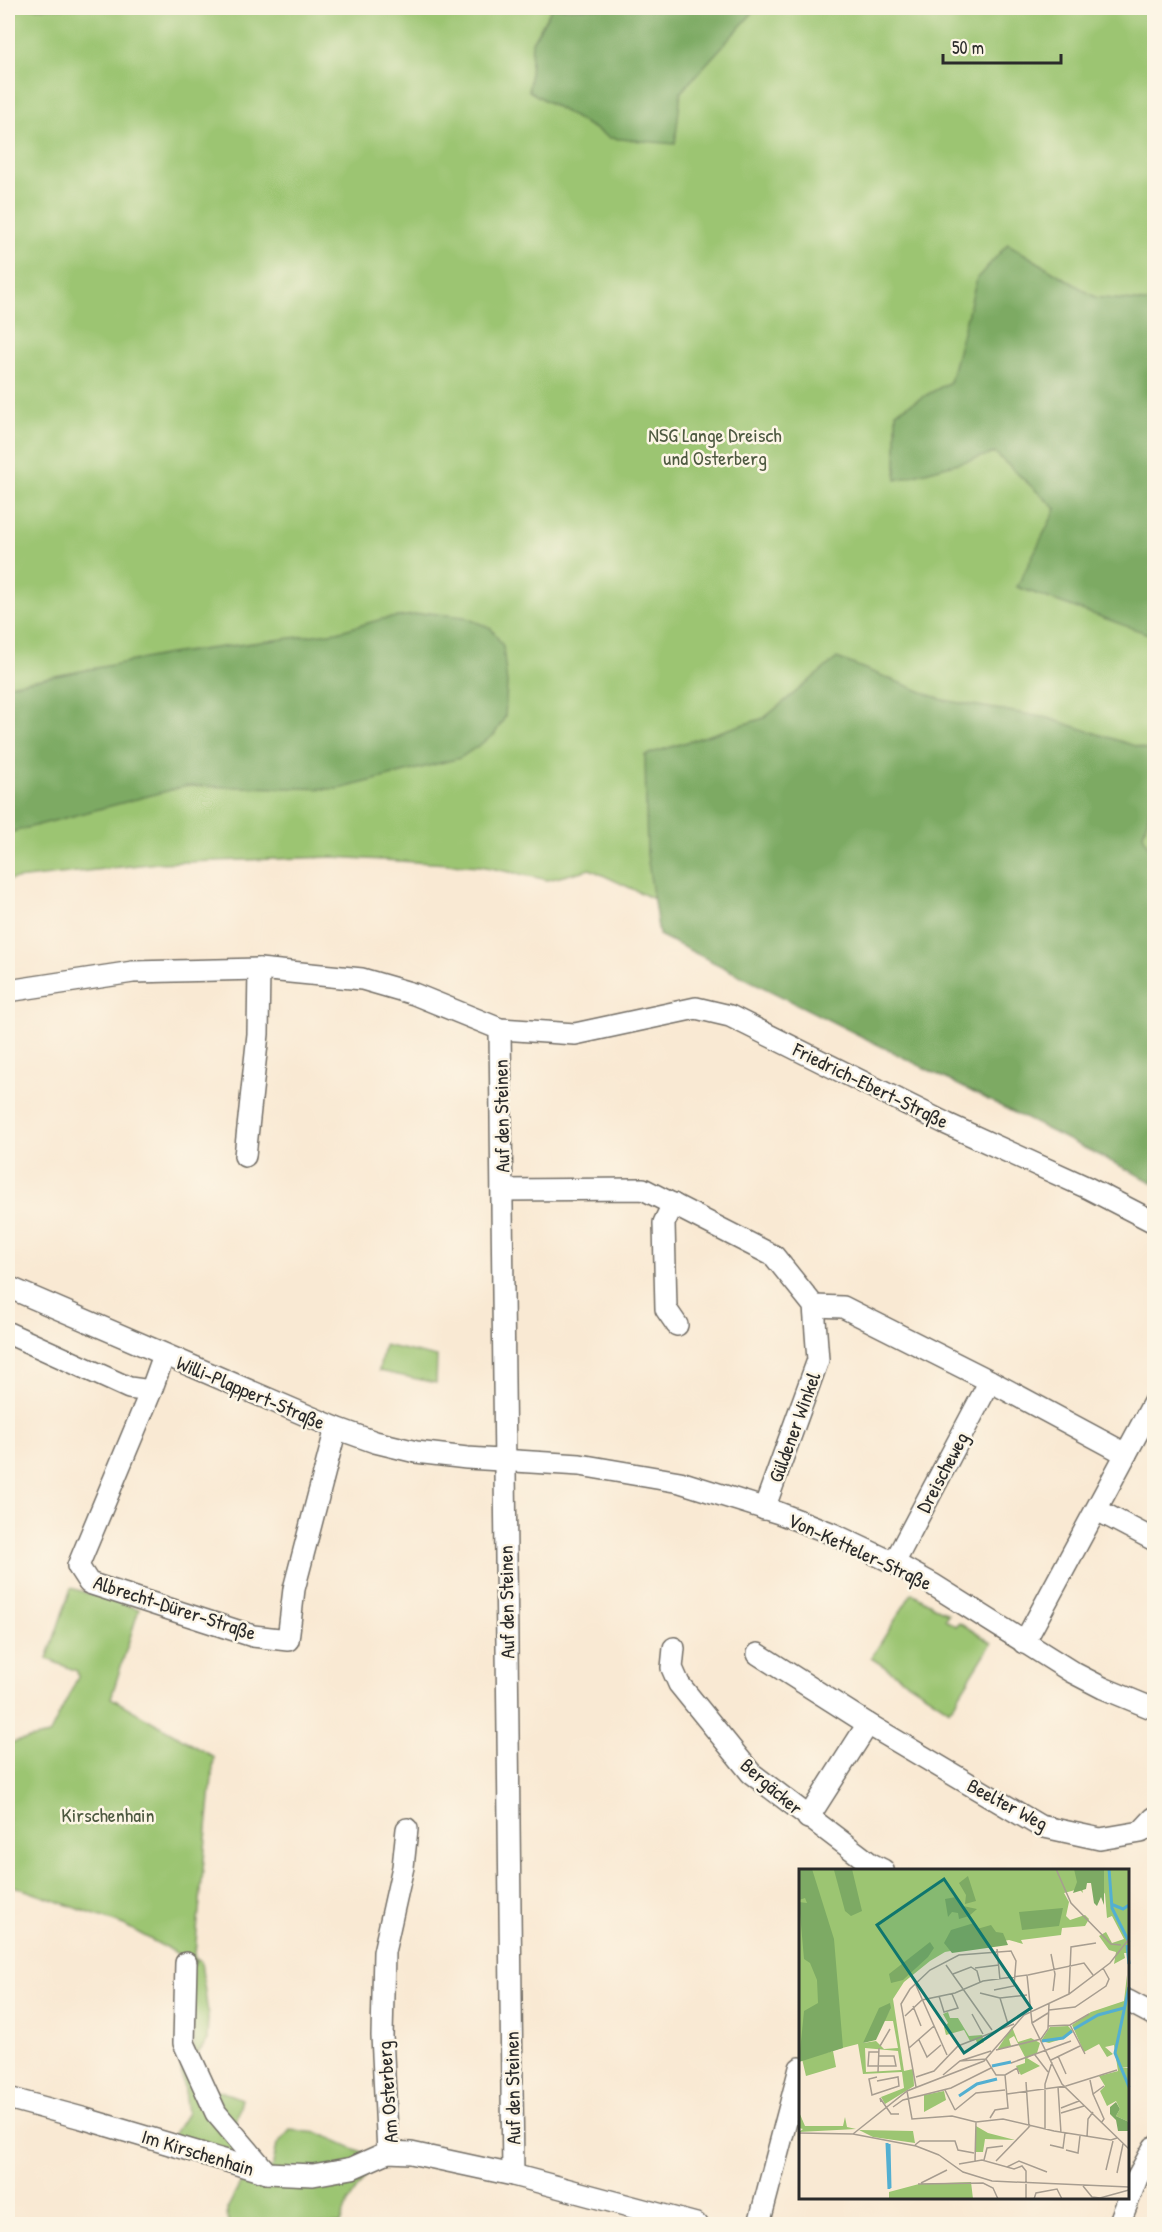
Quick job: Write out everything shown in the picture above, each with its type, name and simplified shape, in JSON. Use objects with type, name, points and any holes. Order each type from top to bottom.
[{"type":"street","name":"Friedrich-Ebert-Straße","points":[[8,991],[133,972],[259,969],[362,980],[414,994],[500,1029],[575,1034],[696,1008],[730,1016],[947,1124],[1088,1188],[1155,1222]]},
{"type":"street","points":[[245,1156],[258,1034],[259,969]]},
{"type":"street","name":"Auf den Steinen","points":[[500,1029],[513,2175]]},
{"type":"street","points":[[502,1190],[643,1189],[774,1256],[814,1306],[843,1307],[990,1381],[1126,1454]]},
{"type":"street","points":[[673,1204],[664,1223],[666,1309],[678,1325]]},
{"type":"street","name":"Willi-Plappert-Straße","points":[[8,1287],[336,1428],[375,1442],[416,1452],[505,1460]]},
{"type":"street","name":"Güldener Winkel","points":[[764,1509],[818,1360],[814,1306]]},
{"type":"street","points":[[8,1333],[129,1388],[151,1391]]},
{"type":"street","name":"Albrecht-Dürer-Straße","points":[[164,1355],[78,1566],[89,1583],[253,1636],[288,1640],[294,1589],[336,1428]]},
{"type":"street","name":"Dreischeweg","points":[[894,1563],[990,1381]]},
{"type":"street","points":[[1024,1642],[1155,1402]]},
{"type":"street","name":"Von-Ketteler-Straße","points":[[505,1460],[580,1465],[670,1480],[821,1529],[894,1563],[932,1584],[1091,1681],[1155,1708]]},
{"type":"street","points":[[1097,1510],[1155,1540]]},
{"type":"street","name":"Bergäcker","points":[[674,1648],[672,1668],[679,1684],[751,1773],[874,1868]]},
{"type":"street","name":"Beelter Weg","points":[[758,1654],[868,1724],[1040,1826],[1100,1839],[1141,1832],[1155,1818]]},
{"type":"street","points":[[808,1818],[868,1724]]},
{"type":"street","name":"Am Osterberg","points":[[407,1829],[404,1868],[384,1952],[382,2036],[388,2152],[411,2153],[513,2175],[696,2224]]},
{"type":"street","points":[[186,1963],[184,2043],[216,2113],[267,2173]]},
{"type":"street","points":[[1129,2002],[1155,2015]]},
{"type":"street","points":[[759,2224],[799,2075]]},
{"type":"street","name":"Im Kirschenhain","points":[[8,2098],[267,2173],[313,2175],[352,2168],[388,2152]]},
{"type":"street","points":[[1129,2198],[1137,2178],[1155,2147]]},
{"type":"street","points":[[1119,2224],[1129,2199]]},
{"type":"green space","name":"NSG Lange Dreisch und Osterberg","points":[[8,8],[1154,8],[1154,1122],[754,946],[590,869],[548,880],[481,866],[333,857],[157,863],[8,880]]},
{"type":"green space","points":[[552,8],[757,8],[681,92],[675,144],[610,138],[529,91],[532,42]]},
{"type":"green space","points":[[1008,244],[1095,297],[1154,303],[1154,636],[1017,587],[1056,509],[995,453],[896,480],[896,412],[950,382],[977,278]]},
{"type":"green space","points":[[429,613],[464,617],[491,628],[503,646],[507,684],[505,717],[494,735],[460,758],[339,789],[186,786],[8,833],[8,685],[169,654],[337,632],[382,619]]},
{"type":"green space","points":[[837,658],[943,700],[1048,718],[1154,752],[1154,794],[1143,835],[1154,859],[1154,1183],[659,935],[647,855],[645,755],[764,718]]},
{"type":"green space","points":[[384,1345],[437,1357],[436,1383],[379,1371]]},
{"type":"green space","name":"Kirschenhain","points":[[71,1588],[139,1609],[111,1698],[214,1757],[194,1963],[124,1925],[8,1884],[8,1743],[49,1735],[78,1677],[77,1671],[47,1659]]},
{"type":"green space","points":[[912,1593],[948,1614],[945,1619],[955,1626],[959,1622],[992,1643],[950,1710],[871,1658]]},
{"type":"green space","points":[[196,1959],[201,1962],[208,2014],[207,2040],[195,2058],[188,1962],[195,1965]]},
{"type":"green space","points":[[183,2050],[257,2166],[170,2140],[187,2113],[181,2069]]},
{"type":"green space","points":[[212,2088],[242,2099],[234,2130]]},
{"type":"green space","points":[[290,2130],[319,2133],[364,2153],[371,2168],[348,2203],[340,2224],[228,2224],[227,2209],[245,2175],[272,2168],[277,2145]]}]
